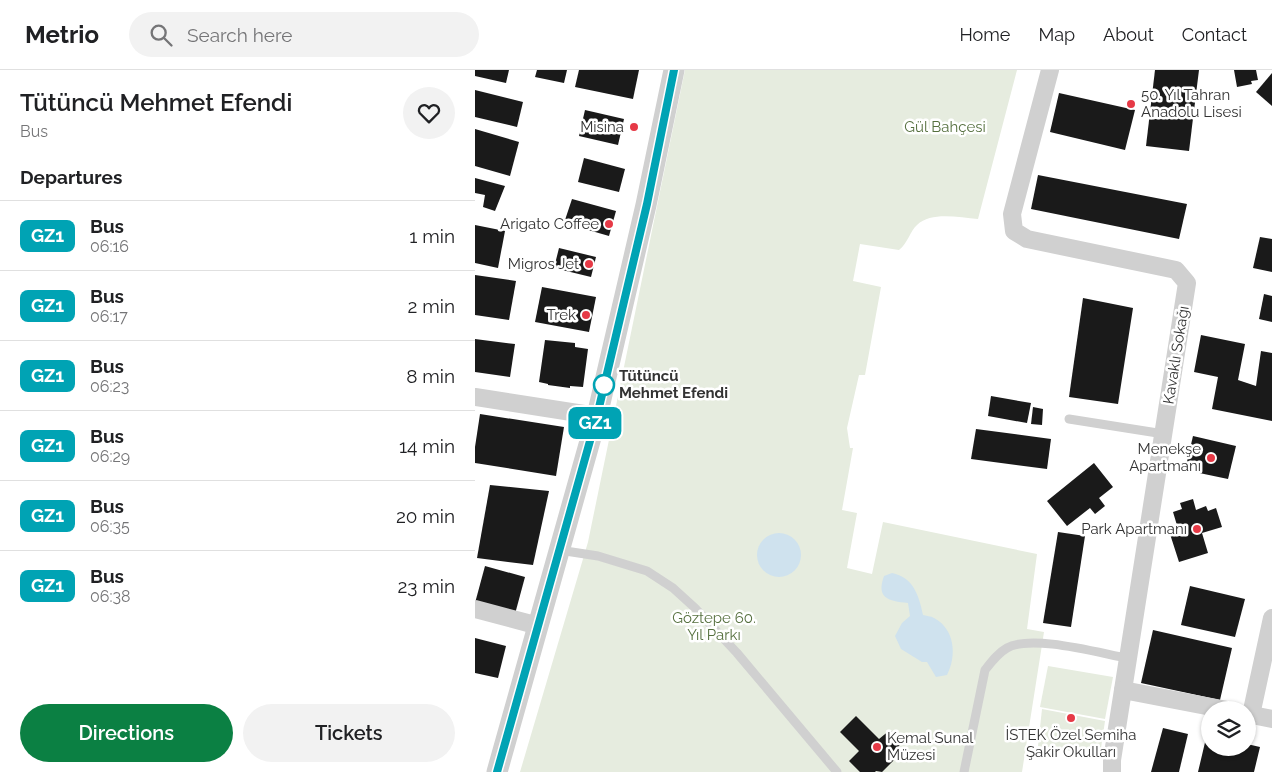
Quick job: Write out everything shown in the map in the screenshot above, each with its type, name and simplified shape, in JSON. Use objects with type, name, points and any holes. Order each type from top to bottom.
[{"type":"street","points":[[497,772],[597,416],[647,204],[673,70]]},
{"type":"street","name":"Kavaklı Sokağı","points":[[1050,70],[1012,214],[1014,231],[1027,239],[1176,270],[1187,284],[1127,658],[1112,760],[1113,772]]},
{"type":"street","points":[[475,397],[597,416]]},
{"type":"street","points":[[475,609],[539,626]]},
{"type":"street","points":[[1252,701],[1272,618]]},
{"type":"street","points":[[1123,690],[1201,705]]},
{"type":"street","points":[[1256,716],[1272,719]]},
{"type":"lane","points":[[1069,419],[1164,434]]},
{"type":"lane","points":[[559,550],[598,556],[647,571],[673,588],[737,652],[837,772]]},
{"type":"lane","points":[[965,772],[985,670],[994,658],[1009,647],[1023,644],[1050,644],[1127,658]]},
{"type":"green space","name":"Göztepe 60. Yıl Parkı","points":[[685,70],[1017,70],[978,219],[946,216],[930,218],[917,225],[899,250],[860,244],[853,281],[881,287],[865,375],[859,375],[847,428],[850,448],[853,448],[842,510],[857,513],[847,568],[872,574],[883,522],[1037,554],[1027,629],[1044,632],[1022,772],[520,772],[588,542]]},
{"type":"green space","points":[[1048,666],[1113,677],[1105,719],[1040,707]]},
{"type":"green space","points":[[1042,709],[1105,721],[1100,755],[1038,746]]},
{"type":"water","points":[[783,533],[795,539],[800,546],[800,564],[795,571],[788,576],[775,577],[767,574],[760,567],[757,551],[760,543],[767,536]]},
{"type":"water","points":[[892,573],[905,578],[910,583],[917,594],[923,615],[934,618],[941,623],[950,636],[953,652],[947,675],[936,677],[927,662],[922,662],[901,649],[895,636],[902,623],[910,616],[908,603],[895,601],[885,597],[883,594],[882,583],[884,576]]},
{"type":"building","points":[[475,70],[509,70],[506,83],[475,76]]},
{"type":"building","points":[[537,70],[567,70],[564,83],[535,77]]},
{"type":"building","points":[[579,70],[639,70],[633,99],[575,87]]},
{"type":"building","points":[[1155,70],[1199,70],[1189,151],[1146,146]]},
{"type":"building","points":[[1234,70],[1256,70],[1258,80],[1251,81],[1252,84],[1237,87]]},
{"type":"building","points":[[1272,73],[1272,106],[1256,92]]},
{"type":"building","points":[[475,90],[523,102],[517,127],[475,117]]},
{"type":"building","points":[[1059,93],[1135,110],[1125,150],[1050,132]]},
{"type":"building","points":[[585,110],[624,119],[618,145],[579,136]]},
{"type":"building","points":[[475,129],[519,142],[510,176],[475,166]]},
{"type":"building","points":[[584,158],[625,169],[619,192],[578,182]]},
{"type":"building","points":[[1038,175],[1187,204],[1179,239],[1031,209]]},
{"type":"building","points":[[475,178],[505,186],[495,211],[483,207],[485,195],[475,193]]},
{"type":"building","points":[[572,199],[616,211],[609,236],[564,223]]},
{"type":"building","points":[[475,225],[505,231],[498,268],[475,263]]},
{"type":"building","points":[[1260,237],[1272,239],[1272,272],[1253,268]]},
{"type":"building","points":[[559,248],[596,257],[591,277],[554,268]]},
{"type":"building","points":[[475,275],[516,281],[509,320],[475,315]]},
{"type":"building","points":[[542,287],[596,297],[589,332],[535,322]]},
{"type":"building","points":[[1264,294],[1272,296],[1272,322],[1259,319]]},
{"type":"building","points":[[1083,298],[1133,308],[1118,404],[1069,397]]},
{"type":"building","points":[[1201,335],[1245,344],[1238,380],[1256,386],[1261,351],[1272,353],[1272,421],[1212,409],[1218,377],[1194,372]]},
{"type":"building","points":[[475,339],[515,344],[510,377],[475,372]]},
{"type":"building","points":[[545,340],[575,343],[575,347],[588,349],[583,387],[570,386],[570,388],[539,382]]},
{"type":"building","points":[[991,396],[1031,403],[1027,423],[988,416]]},
{"type":"building","points":[[1033,407],[1043,409],[1042,425],[1031,424]]},
{"type":"building","points":[[480,414],[564,427],[556,476],[475,463],[475,447]]},
{"type":"building","points":[[976,429],[1051,439],[1047,469],[971,459]]},
{"type":"building","name":"Menekşe Apartmanı","points":[[1193,436],[1236,446],[1228,479],[1185,470]]},
{"type":"building","points":[[1094,463],[1113,487],[1099,498],[1105,506],[1095,514],[1090,508],[1067,526],[1047,501]]},
{"type":"building","points":[[490,485],[549,491],[533,565],[477,558]]},
{"type":"building","name":"Park Apartmanı","points":[[1193,499],[1196,510],[1206,506],[1208,511],[1216,508],[1222,527],[1202,533],[1208,553],[1179,562],[1170,534],[1179,532],[1173,512],[1182,509],[1180,503]]},
{"type":"building","points":[[1058,532],[1085,536],[1071,627],[1043,623]]},
{"type":"building","points":[[485,566],[525,577],[515,614],[475,603]]},
{"type":"building","points":[[1190,586],[1245,599],[1235,637],[1181,625]]},
{"type":"building","points":[[1153,630],[1232,648],[1220,700],[1141,683]]},
{"type":"building","points":[[475,638],[506,646],[498,678],[475,673]]},
{"type":"building","name":"Kemal Sunal Müzesi","points":[[856,716],[879,739],[890,730],[903,742],[891,754],[896,758],[882,772],[860,772],[849,761],[859,751],[840,732]]},
{"type":"building","points":[[1163,728],[1188,734],[1179,772],[1151,772]]},
{"type":"building","points":[[1256,746],[1260,747],[1254,772],[1198,772],[1202,756],[1256,756]]},
{"type":"bus line","name":"GZ1","points":[[497,772],[597,416],[647,204],[674,70]]},
{"type":"place","name":"50. Yıl Tahran Anadolu Lisesi","points":[[1131,104]]},
{"type":"place","name":"Misina","points":[[634,127]]},
{"type":"place","name":"Arigato Coffee","points":[[609,224]]},
{"type":"place","name":"Migros Jet","points":[[589,264]]},
{"type":"place","name":"Trek","points":[[586,315]]},
{"type":"place","name":"Tütüncü Mehmet Efendi","points":[[604,385]]},
{"type":"place","name":"Menekşe Apartmanı","points":[[1211,458]]},
{"type":"place","name":"Park Apartmanı","points":[[1197,529]]},
{"type":"place","name":"İSTEK Özel Semiha Şakir Okulları","points":[[1071,718]]},
{"type":"place","name":"Kemal Sunal Müzesi","points":[[877,747]]},
{"type":"park label","name":"Gül Bahçesi","points":[[945,127]]}]
